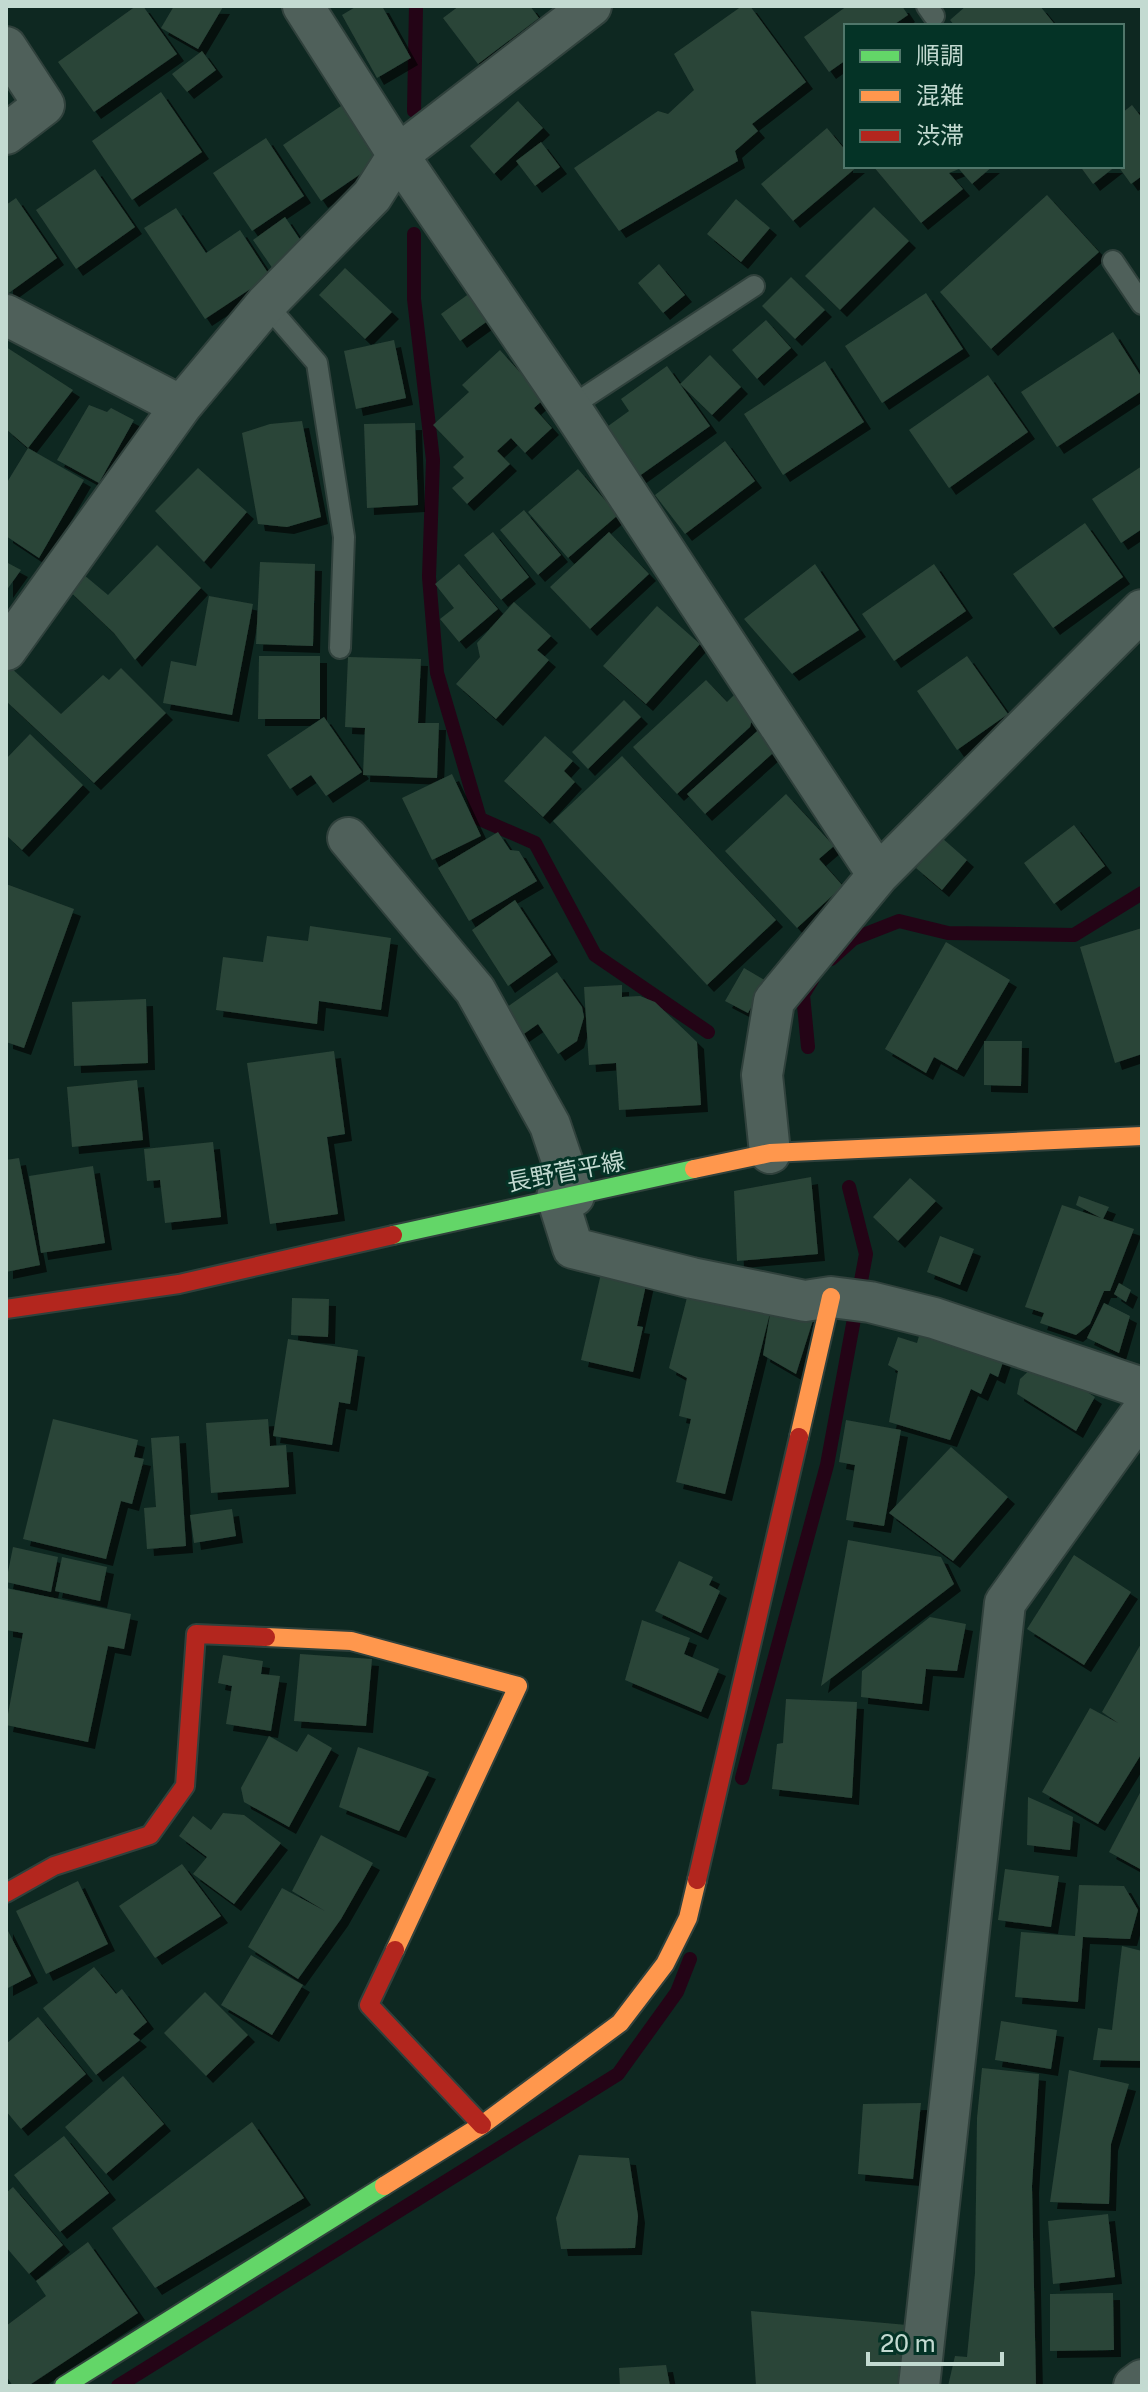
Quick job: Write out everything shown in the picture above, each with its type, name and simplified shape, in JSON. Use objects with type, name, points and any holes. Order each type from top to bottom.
[{"type":"street","points":[[303,6],[398,155],[570,407],[878,875]]},
{"type":"street","points":[[6,650],[181,406],[266,304],[372,196],[398,155],[591,6]]},
{"type":"street","points":[[6,47],[44,105],[6,134]]},
{"type":"street","points":[[6,315],[181,406]]},
{"type":"street","points":[[770,1153],[762,1075],[774,1001],[878,875],[1142,610]]},
{"type":"street","points":[[348,838],[475,990],[550,1125],[573,1248],[692,1278],[805,1301],[848,1299],[934,1318],[1142,1388]]},
{"type":"street","name":"長野菅平線","points":[[6,1309],[179,1284],[770,1153],[1142,1136]]},
{"type":"street","points":[[64,2386],[223,2283],[482,2125],[620,2023],[665,1964],[688,1918],[848,1299]]},
{"type":"street","points":[[919,2386],[1005,1603],[1142,1412]]},
{"type":"street","points":[[6,1893],[54,1866],[150,1835],[185,1786],[196,1634],[351,1641],[518,1686],[369,2005],[482,2125]]},
{"type":"street","points":[[1134,2386],[1142,2380]]},
{"type":"lane","points":[[1113,261],[1142,304]]},
{"type":"lane","points":[[570,407],[754,286]]},
{"type":"lane","points":[[266,304],[317,363],[344,537],[340,648]]},
{"type":"building","points":[[136,6],[143,6],[177,54],[94,112],[58,62]]},
{"type":"building","points":[[174,6],[223,7],[198,49],[161,28]]},
{"type":"building","points":[[357,6],[382,6],[411,58],[377,78],[342,15]]},
{"type":"building","points":[[459,6],[530,6],[539,18],[478,64],[443,18]]},
{"type":"building","points":[[742,6],[750,6],[806,82],[752,124],[758,131],[735,151],[738,161],[619,231],[574,168],[658,111],[668,114],[694,90],[674,54]]},
{"type":"building","points":[[847,6],[902,6],[908,15],[895,24],[844,24],[844,61],[829,72],[804,37]]},
{"type":"building","points":[[966,6],[1040,6],[1054,24],[953,24],[950,20]]},
{"type":"building","points":[[202,51],[216,70],[187,92],[172,74]]},
{"type":"building","points":[[161,92],[202,152],[132,200],[92,141]]},
{"type":"building","points":[[518,101],[543,128],[494,174],[470,146]]},
{"type":"building","points":[[344,104],[381,160],[321,201],[283,145]]},
{"type":"building","points":[[1132,105],[1142,118],[1142,176],[1131,184],[1119,168],[1124,168],[1124,111]]},
{"type":"building","points":[[827,128],[844,149],[844,168],[856,168],[793,221],[761,184]]},
{"type":"building","points":[[266,138],[304,196],[252,231],[213,173]]},
{"type":"building","points":[[541,142],[560,167],[535,186],[516,161]]},
{"type":"building","points":[[875,168],[991,168],[972,184],[959,169],[949,173],[963,189],[921,223]]},
{"type":"building","points":[[1081,168],[1113,168],[1093,184]]},
{"type":"building","points":[[95,169],[135,227],[76,269],[36,210]]},
{"type":"building","points":[[1047,195],[1099,252],[991,349],[940,292]]},
{"type":"building","points":[[16,198],[57,258],[6,295],[6,205]]},
{"type":"building","points":[[736,199],[770,228],[741,262],[707,234]]},
{"type":"building","points":[[874,207],[909,241],[840,310],[805,276]]},
{"type":"building","points":[[176,208],[206,253],[240,230],[270,276],[205,319],[144,228]]},
{"type":"building","points":[[285,217],[305,247],[273,269],[253,240]]},
{"type":"building","points":[[659,264],[685,295],[663,313],[638,283]]},
{"type":"building","points":[[345,268],[392,312],[365,339],[319,295]]},
{"type":"building","points":[[791,277],[825,310],[795,339],[762,306]]},
{"type":"building","points":[[470,293],[489,320],[460,341],[441,314]]},
{"type":"building","points":[[926,293],[963,349],[882,403],[845,346]]},
{"type":"building","points":[[766,320],[791,348],[757,379],[732,350]]},
{"type":"building","points":[[1113,332],[1142,378],[1142,391],[1057,447],[1021,392]]},
{"type":"building","points":[[394,340],[406,398],[356,409],[344,351]]},
{"type":"building","points":[[6,347],[73,390],[28,448],[6,429]]},
{"type":"building","points":[[500,350],[544,399],[534,408],[552,428],[525,453],[511,438],[497,451],[510,464],[467,504],[452,488],[464,478],[453,467],[464,457],[433,425],[469,392],[462,385]]},
{"type":"building","points":[[710,355],[741,387],[712,415],[680,384]]},
{"type":"building","points":[[825,361],[864,422],[783,475],[744,414]]},
{"type":"building","points":[[667,366],[710,426],[638,477],[604,429],[629,411],[621,399]]},
{"type":"building","points":[[988,375],[1028,432],[949,488],[909,430]]},
{"type":"building","points":[[89,405],[107,412],[111,408],[134,420],[99,483],[57,460]]},
{"type":"building","points":[[302,421],[321,517],[287,527],[258,524],[242,433],[270,424]]},
{"type":"building","points":[[415,423],[418,505],[367,508],[364,424]]},
{"type":"building","points":[[725,441],[755,481],[685,534],[655,495]]},
{"type":"building","points":[[28,448],[84,480],[39,558],[6,536],[6,484]]},
{"type":"building","points":[[1142,466],[1142,529],[1121,543],[1092,499]]},
{"type":"building","points":[[198,468],[247,512],[204,562],[155,511]]},
{"type":"building","points":[[578,469],[618,515],[568,558],[528,512]]},
{"type":"building","points":[[524,510],[561,555],[538,575],[500,530]]},
{"type":"building","points":[[1085,523],[1123,577],[1053,628],[1013,574]]},
{"type":"building","points":[[493,532],[529,577],[501,600],[464,555]]},
{"type":"building","points":[[609,532],[649,574],[590,629],[550,587]]},
{"type":"building","points":[[157,545],[201,588],[135,660],[114,633],[64,586],[78,570],[108,595]]},
{"type":"building","points":[[6,562],[21,570],[6,591]]},
{"type":"building","points":[[260,562],[315,564],[313,646],[256,644]]},
{"type":"building","points":[[459,564],[498,609],[459,642],[440,619],[454,608],[435,584]]},
{"type":"building","points":[[815,564],[859,630],[792,674],[744,619]]},
{"type":"building","points":[[934,564],[966,611],[894,661],[862,614]]},
{"type":"building","points":[[209,596],[253,604],[232,715],[163,703],[171,661],[196,666]]},
{"type":"building","points":[[514,602],[551,636],[537,650],[549,660],[496,719],[456,684],[480,657],[477,643]]},
{"type":"building","points":[[657,606],[700,644],[646,704],[603,666]]},
{"type":"building","points":[[259,656],[320,656],[320,719],[258,719]]},
{"type":"building","points":[[967,656],[1008,714],[957,750],[917,691]]},
{"type":"building","points":[[348,657],[421,659],[418,723],[439,723],[437,778],[363,775],[365,728],[345,727]]},
{"type":"building","points":[[8,665],[61,714],[103,675],[109,680],[121,668],[166,713],[94,783],[6,701]]},
{"type":"building","points":[[706,680],[727,702],[736,693],[754,713],[750,727],[677,794],[633,747]]},
{"type":"building","points":[[624,700],[641,717],[588,769],[572,752]]},
{"type":"building","points":[[324,717],[362,772],[326,796],[311,775],[290,789],[267,755]]},
{"type":"building","points":[[764,725],[782,745],[705,814],[687,794]]},
{"type":"building","points":[[30,734],[83,785],[22,850],[6,835],[6,759]]},
{"type":"building","points":[[545,736],[573,761],[564,771],[575,782],[543,817],[504,781]]},
{"type":"building","points":[[622,756],[776,920],[707,985],[553,821]]},
{"type":"building","points":[[452,774],[481,836],[432,860],[402,798]]},
{"type":"building","points":[[786,794],[834,846],[819,859],[843,886],[797,928],[725,851]]},
{"type":"building","points":[[1074,825],[1105,866],[1054,904],[1024,863]]},
{"type":"building","points":[[498,832],[510,850],[519,851],[537,881],[469,921],[438,868]]},
{"type":"building","points":[[942,838],[967,860],[942,890],[916,868]]},
{"type":"building","points":[[6,884],[74,909],[24,1048],[6,1042]]},
{"type":"building","points":[[515,900],[551,955],[508,986],[472,930]]},
{"type":"building","points":[[310,926],[391,938],[381,1010],[319,1001],[317,1024],[216,1010],[223,957],[263,962],[267,936],[308,941]]},
{"type":"building","points":[[1142,928],[1142,1054],[1115,1063],[1080,947]]},
{"type":"building","points":[[946,942],[1010,980],[957,1070],[934,1057],[926,1073],[885,1049]]},
{"type":"building","points":[[744,968],[766,981],[748,1013],[725,1001]]},
{"type":"building","points":[[557,972],[582,1007],[584,1017],[577,1041],[558,1054],[538,1024],[518,1038],[500,1012]]},
{"type":"building","points":[[622,985],[622,997],[640,996],[655,1002],[697,1042],[701,1105],[619,1110],[616,1063],[589,1065],[584,987]]},
{"type":"building","points":[[146,999],[148,1063],[74,1066],[72,1002]]},
{"type":"building","points":[[984,1041],[1022,1041],[1021,1086],[984,1085]]},
{"type":"building","points":[[334,1051],[345,1134],[327,1137],[338,1214],[270,1224],[247,1063]]},
{"type":"building","points":[[137,1080],[143,1140],[72,1147],[67,1087]]},
{"type":"building","points":[[213,1142],[221,1217],[165,1223],[160,1180],[147,1181],[144,1149]]},
{"type":"building","points":[[19,1158],[40,1265],[6,1272],[6,1160]]},
{"type":"building","points":[[93,1166],[105,1243],[41,1253],[29,1176]]},
{"type":"building","points":[[811,1177],[818,1254],[737,1261],[734,1191]]},
{"type":"building","points":[[910,1178],[936,1201],[898,1241],[873,1217]]},
{"type":"building","points":[[1079,1196],[1109,1207],[1103,1219],[1076,1205]]},
{"type":"building","points":[[1062,1205],[1134,1229],[1110,1291],[1104,1291],[1090,1324],[1076,1335],[1040,1323],[1044,1313],[1025,1307]]},
{"type":"building","points":[[940,1236],[974,1249],[960,1285],[927,1272]]},
{"type":"building","points":[[603,1265],[648,1276],[637,1326],[643,1327],[633,1372],[581,1360]]},
{"type":"building","points":[[692,1278],[820,1298],[796,1374],[763,1355],[771,1309],[725,1494],[676,1482],[691,1419],[679,1416],[687,1378],[669,1368]]},
{"type":"building","points":[[1119,1283],[1131,1290],[1126,1302],[1114,1294]]},
{"type":"building","points":[[292,1298],[329,1299],[328,1337],[291,1335]]},
{"type":"building","points":[[1104,1303],[1130,1316],[1119,1353],[1087,1338]]},
{"type":"building","points":[[922,1326],[1007,1350],[998,1377],[990,1373],[981,1394],[971,1389],[950,1440],[889,1422],[898,1371],[888,1365],[898,1337],[917,1343]]},
{"type":"building","points":[[288,1339],[358,1350],[350,1404],[339,1402],[332,1445],[273,1436]]},
{"type":"building","points":[[1045,1365],[1095,1397],[1076,1431],[1017,1394],[1020,1379],[1032,1368]]},
{"type":"building","points":[[53,1419],[138,1440],[134,1457],[144,1459],[132,1504],[121,1501],[106,1559],[23,1539]]},
{"type":"building","points":[[268,1419],[270,1446],[286,1445],[289,1487],[211,1493],[206,1423]]},
{"type":"building","points":[[846,1420],[901,1430],[884,1526],[846,1520],[855,1465],[839,1462]]},
{"type":"building","points":[[179,1436],[186,1546],[147,1549],[144,1508],[156,1507],[151,1438]]},
{"type":"building","points":[[951,1447],[1008,1497],[953,1561],[889,1513]]},
{"type":"building","points":[[232,1509],[236,1536],[194,1543],[190,1515]]},
{"type":"building","points":[[848,1540],[941,1557],[954,1584],[821,1686]]},
{"type":"building","points":[[13,1547],[58,1557],[51,1592],[6,1582]]},
{"type":"building","points":[[1074,1555],[1131,1592],[1084,1665],[1027,1629]]},
{"type":"building","points":[[62,1557],[107,1567],[100,1601],[55,1591]]},
{"type":"building","points":[[679,1561],[713,1577],[709,1585],[720,1591],[701,1633],[655,1611]]},
{"type":"building","points":[[6,1588],[131,1614],[124,1649],[108,1646],[88,1742],[6,1725],[23,1633],[6,1630]]},
{"type":"building","points":[[930,1617],[966,1624],[957,1671],[926,1669],[922,1704],[861,1697],[862,1671]]},
{"type":"building","points":[[642,1620],[690,1638],[684,1654],[719,1669],[701,1712],[625,1680]]},
{"type":"building","points":[[1142,1642],[1142,1753],[1098,1824],[1042,1792],[1090,1708],[1118,1723],[1102,1712]]},
{"type":"building","points":[[300,1654],[372,1659],[366,1726],[294,1721]]},
{"type":"building","points":[[223,1655],[263,1661],[261,1674],[280,1676],[271,1731],[226,1724],[232,1686],[218,1683]]},
{"type":"building","points":[[786,1699],[857,1702],[852,1798],[772,1789],[777,1744],[783,1743]]},
{"type":"building","points":[[308,1734],[332,1748],[289,1827],[244,1802],[241,1788],[269,1736],[297,1752]]},
{"type":"building","points":[[358,1747],[429,1772],[399,1831],[339,1807]]},
{"type":"building","points":[[1142,1789],[1142,1870],[1109,1852]]},
{"type":"building","points":[[1028,1797],[1073,1817],[1070,1850],[1027,1845]]},
{"type":"building","points":[[223,1813],[244,1815],[281,1843],[234,1904],[193,1874],[207,1857],[179,1836],[193,1816],[211,1830]]},
{"type":"building","points":[[321,1835],[373,1863],[341,1919],[298,1979],[248,1947],[282,1888],[325,1911],[292,1891]]},
{"type":"building","points":[[182,1864],[221,1916],[155,1958],[119,1906]]},
{"type":"building","points":[[1005,1869],[1059,1876],[1051,1927],[998,1920]]},
{"type":"building","points":[[78,1881],[108,1944],[46,1974],[16,1911]]},
{"type":"building","points":[[1079,1885],[1124,1886],[1138,1910],[1130,1939],[1083,1937],[1078,2002],[1015,1997],[1021,1932],[1075,1936]]},
{"type":"building","points":[[6,1927],[31,1976],[6,1989]]},
{"type":"building","points":[[1122,1946],[1142,1951],[1142,2061],[1093,2060],[1098,2028],[1112,2030]]},
{"type":"building","points":[[251,1955],[303,1985],[272,2035],[221,2005]]},
{"type":"building","points":[[94,1967],[116,1994],[122,1989],[147,2022],[133,2034],[140,2040],[96,2075],[43,2008]]},
{"type":"building","points":[[205,1992],[248,2035],[206,2076],[164,2033]]},
{"type":"building","points":[[38,2017],[86,2074],[21,2129],[6,2111],[6,2044]]},
{"type":"building","points":[[1001,2021],[1057,2030],[1051,2069],[995,2060]]},
{"type":"building","points":[[982,2068],[1039,2074],[1032,2186],[1036,2386],[948,2386],[955,2356],[967,2357],[975,2273],[977,2118]]},
{"type":"building","points":[[1069,2070],[1129,2084],[1111,2144],[1109,2204],[1050,2202]]},
{"type":"building","points":[[123,2076],[164,2124],[106,2174],[65,2127]]},
{"type":"building","points":[[921,2103],[913,2179],[858,2174],[863,2104]]},
{"type":"building","points":[[252,2122],[304,2198],[155,2288],[112,2228]]},
{"type":"building","points":[[64,2136],[109,2193],[60,2232],[14,2175]]},
{"type":"building","points":[[579,2155],[629,2158],[638,2216],[635,2248],[561,2249],[556,2218]]},
{"type":"building","points":[[13,2187],[63,2245],[29,2274],[6,2247],[6,2193]]},
{"type":"building","points":[[1108,2214],[1115,2277],[1053,2284],[1048,2221]]},
{"type":"building","points":[[88,2242],[138,2313],[28,2386],[13,2386],[6,2376],[6,2326],[46,2296],[36,2281]]},
{"type":"building","points":[[1113,2293],[1114,2350],[1050,2351],[1050,2294]]},
{"type":"building","points":[[751,2311],[907,2325],[899,2386],[756,2386]]},
{"type":"building","points":[[666,2365],[670,2386],[620,2386],[619,2368]]},
{"type":"waterway","points":[[414,111],[416,6]]},
{"type":"waterway","points":[[414,234],[414,299],[433,460],[429,577],[437,673],[480,819],[535,843],[595,955],[708,1032]]},
{"type":"waterway","points":[[831,959],[853,939],[899,921],[948,933],[1074,935],[1142,893]]},
{"type":"waterway","points":[[808,1047],[803,995],[812,980]]},
{"type":"waterway","points":[[742,1778],[827,1465],[866,1254],[849,1187]]},
{"type":"waterway","points":[[118,2386],[618,2074],[677,1992],[690,1959]]},
{"type":"traffic: fast","points":[[393,1235],[694,1169]]},
{"type":"traffic: fast","points":[[64,2386],[384,2186]]},
{"type":"traffic: slow","points":[[694,1169],[770,1153],[1142,1136]]},
{"type":"traffic: slow","points":[[799,1437],[831,1297]]},
{"type":"traffic: slow","points":[[266,1637],[351,1641],[518,1686],[395,1950]]},
{"type":"traffic: slow","points":[[384,2186],[482,2125],[620,2023],[665,1964],[688,1918],[697,1880]]},
{"type":"traffic: jam","points":[[6,1309],[179,1284],[393,1235]]},
{"type":"traffic: jam","points":[[697,1880],[799,1437]]},
{"type":"traffic: jam","points":[[6,1893],[54,1866],[150,1835],[185,1786],[196,1634],[266,1637]]},
{"type":"traffic: jam","points":[[395,1950],[369,2005],[482,2125]]}]
